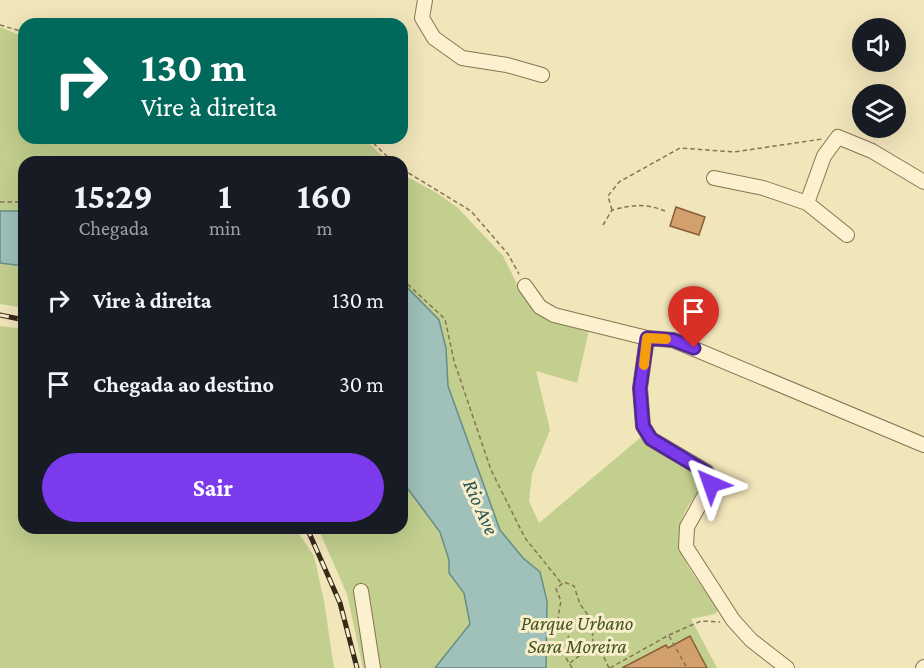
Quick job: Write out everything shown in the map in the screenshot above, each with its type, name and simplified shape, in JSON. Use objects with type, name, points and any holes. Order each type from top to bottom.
[{"type":"street","points":[[425,0],[422,18],[434,38],[462,58],[507,65],[542,75]]},
{"type":"street","points":[[807,203],[824,156],[838,137],[872,151],[924,182]]},
{"type":"street","points":[[714,178],[763,188],[807,203],[847,235]]},
{"type":"street","points":[[525,286],[540,307],[554,315],[647,338],[673,340],[924,445]]},
{"type":"street","points":[[647,338],[640,388],[643,426],[651,439],[706,472],[711,484],[687,527],[686,547],[703,577],[722,600],[735,622],[757,646],[787,668]]},
{"type":"street","points":[[361,591],[373,668]]},
{"type":"path","points":[[0,25],[18,30]]},
{"type":"path","points":[[612,210],[608,196],[619,182],[680,148],[734,152],[838,137]]},
{"type":"path","points":[[374,144],[387,156]]},
{"type":"path","points":[[408,173],[471,211],[508,254],[525,286]]},
{"type":"path","points":[[0,202],[18,202]]},
{"type":"path","points":[[603,225],[612,210],[636,204],[651,205],[665,211]]},
{"type":"path","points":[[408,285],[445,320],[454,361],[491,470],[525,538],[562,584]]},
{"type":"path","points":[[572,668],[565,656],[569,633],[558,617],[561,601],[556,589],[564,582],[573,586],[580,604],[592,621],[593,645],[603,655],[609,668],[669,635],[701,621],[735,622]]},
{"type":"path","points":[[669,635],[687,668]]},
{"type":"path","points":[[569,663],[593,645]]},
{"type":"green space","points":[[0,27],[18,34],[18,144],[370,144],[382,156],[18,156],[18,211],[0,211]]},
{"type":"green space","name":"Parque Urbano Sara Moreira","points":[[408,177],[457,207],[503,256],[519,288],[589,330],[577,383],[536,371],[550,430],[532,474],[529,501],[539,523],[640,438],[673,457],[695,476],[698,489],[681,521],[679,535],[686,561],[701,585],[720,607],[715,614],[691,619],[717,668],[546,668],[547,601],[540,572],[523,558],[500,530],[448,386],[446,348],[439,320],[408,288]]},
{"type":"green space","points":[[0,263],[18,265],[18,307],[0,304]]},
{"type":"green space","points":[[0,326],[18,328],[18,534],[299,534],[314,556],[324,601],[334,668],[0,668]]},
{"type":"green space","points":[[408,489],[440,532],[449,560],[449,573],[464,593],[470,625],[435,668],[363,668],[347,594],[321,534],[408,534]]},
{"type":"water","points":[[0,211],[18,211],[18,265],[0,263]]},
{"type":"water","name":"Rio Ave","points":[[408,288],[439,320],[446,348],[448,386],[500,530],[523,558],[540,572],[547,601],[546,668],[435,668],[470,624],[464,593],[449,573],[449,560],[440,532],[408,489]]},
{"type":"building","points":[[676,207],[705,217],[699,235],[670,226]]},
{"type":"building","points":[[690,636],[707,668],[622,668],[666,645],[668,648]]},
{"type":"railway","points":[[0,315],[18,319]]},
{"type":"railway","points":[[310,534],[340,603],[357,668]]},
{"type":"slow traffic","points":[[644,365],[647,338],[666,339]]},
{"type":"route","points":[[694,348],[673,340],[647,338],[639,406],[643,426],[651,439],[706,472],[711,484]]}]
